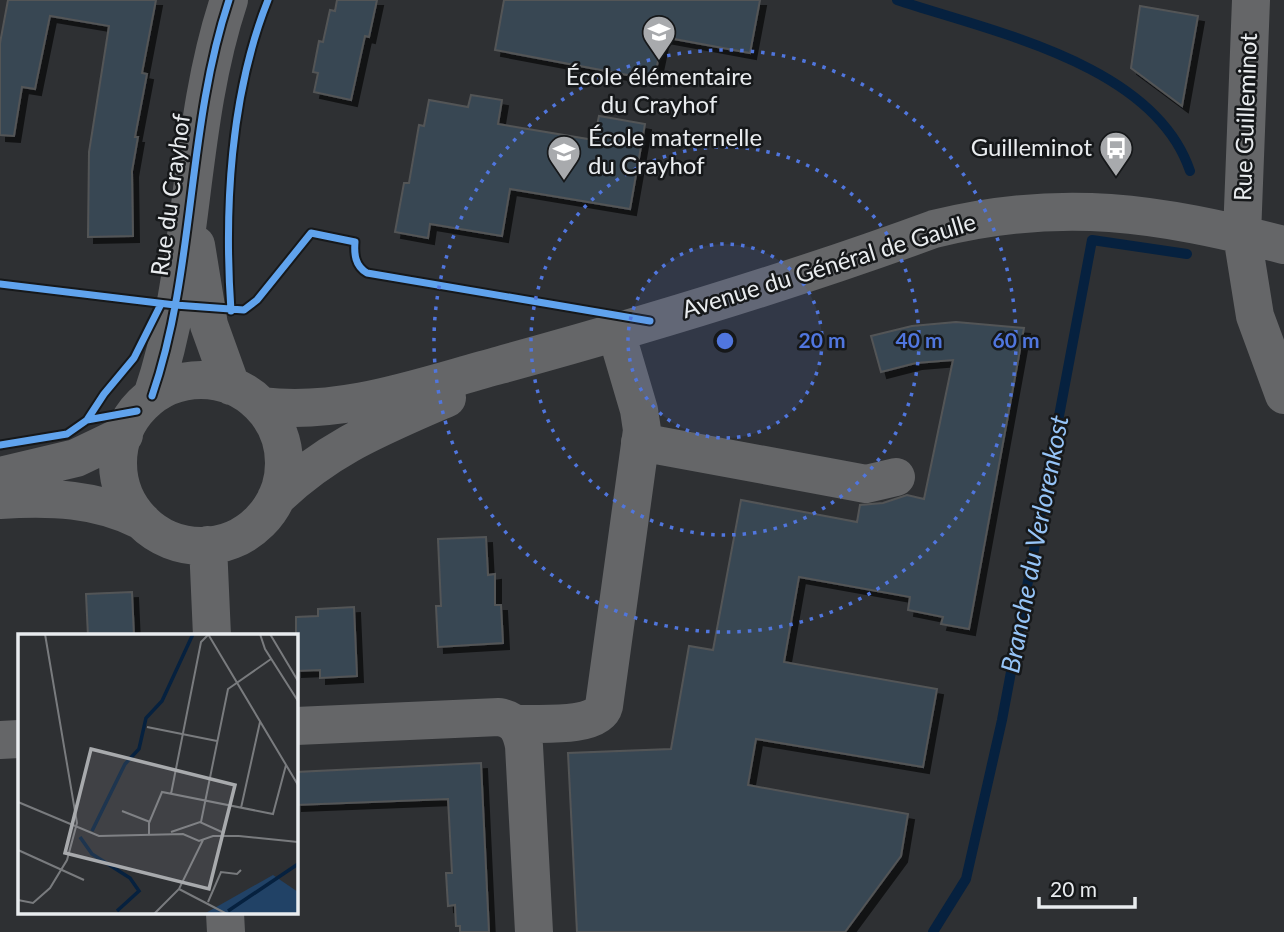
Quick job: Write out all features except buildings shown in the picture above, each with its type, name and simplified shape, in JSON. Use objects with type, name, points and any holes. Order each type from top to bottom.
[{"type":"street","name":"Rue du Crayhof","points":[[152,397],[175,305],[209,67],[229,0]]},
{"type":"street","name":"Rue Guilleminot","points":[[1251,0],[1242,235],[1255,316],[1284,395]]},
{"type":"street","name":"Rue du Crayhof","points":[[192,180],[196,248],[205,309],[214,342],[247,396]]},
{"type":"street","name":"Avenue du Général de Gaulle","points":[[247,396],[299,410],[336,407],[601,337],[934,229],[981,218],[1058,209],[1122,212],[1284,245]]},
{"type":"street","name":"Avenue du Général de Gaulle","points":[[276,498],[310,466],[363,436],[601,337]]},
{"type":"street","points":[[298,726],[499,717],[516,724],[582,722],[595,718],[603,711],[640,442],[639,410],[601,337]]},
{"type":"street","points":[[0,500],[81,500],[121,510],[169,538],[188,544],[208,545],[232,540],[262,519],[276,498],[282,480],[284,453],[276,428],[247,396],[206,380],[187,381],[152,397],[133,416],[124,435],[118,460],[120,480],[127,499],[142,521]]},
{"type":"street","points":[[0,476],[76,458],[124,435]]},
{"type":"street","points":[[640,442],[866,484],[896,477]]},
{"type":"street","points":[[208,545],[212,634]]},
{"type":"street","points":[[516,724],[526,756],[534,932]]},
{"type":"street","points":[[0,740],[18,739]]},
{"type":"street","points":[[225,914],[226,932]]},
{"type":"waterway","name":"Branche du Verlorenkost","points":[[897,0],[1022,40],[1066,57],[1107,78],[1143,104],[1171,134],[1190,171]]},
{"type":"waterway","name":"Branche du Verlorenkost","points":[[933,932],[966,879],[1002,720],[1092,240],[1187,254]]},
{"type":"cycle path","points":[[152,396],[177,298],[205,98],[229,0]]},
{"type":"cycle path","points":[[231,311],[228,233],[233,153],[245,74],[268,0]]},
{"type":"cycle path","points":[[0,284],[175,305],[244,310],[257,300],[311,233],[355,242],[356,259],[367,273],[650,321]]},
{"type":"cycle path","points":[[87,420],[104,394],[134,358],[161,304]]},
{"type":"cycle path","points":[[0,445],[67,434],[87,420],[137,411]]},
{"type":"place","name":"École élémentaire du Crayhof","points":[[659,62]]},
{"type":"place","name":"Guilleminot","points":[[1116,178]]},
{"type":"place","name":"École maternelle du Crayhof","points":[[564,182]]}]
